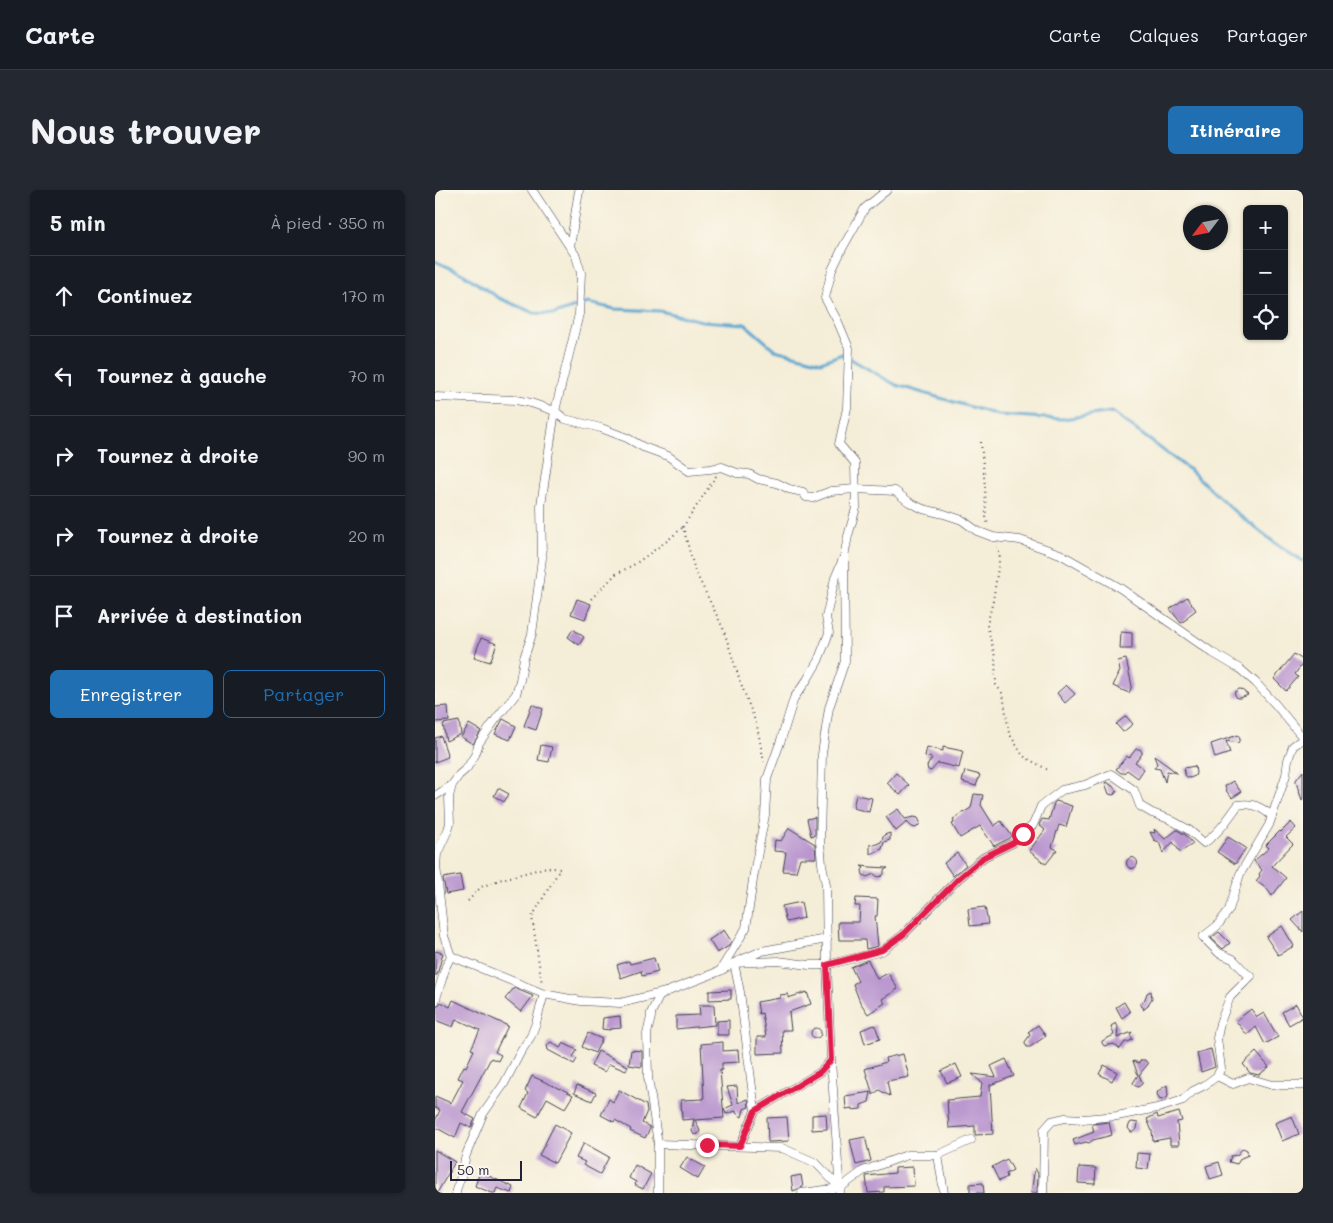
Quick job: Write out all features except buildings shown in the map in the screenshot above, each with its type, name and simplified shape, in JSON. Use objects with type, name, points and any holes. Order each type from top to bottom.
[{"type":"street","points":[[435,796],[452,785],[467,768],[475,755],[479,743],[517,694],[524,658],[532,634],[542,558],[541,505],[555,412],[579,314],[581,273],[576,256],[532,190]]},
{"type":"street","points":[[570,247],[579,190]]},
{"type":"street","points":[[840,1190],[831,1060],[826,885],[820,842],[822,754],[829,708],[845,661],[844,557],[847,536],[856,508],[855,463],[839,444],[847,408],[849,348],[825,298],[832,270],[865,208],[887,190]]},
{"type":"street","points":[[435,397],[516,400],[531,403],[555,412],[565,419],[601,428],[627,438],[651,451],[669,456],[689,471],[722,467],[803,492],[806,497],[813,498],[831,490],[895,491],[909,502],[923,509],[962,520],[977,531],[993,537],[1019,540],[1060,554],[1120,588],[1213,653],[1239,668],[1276,705],[1303,739],[1293,746],[1288,760],[1287,775],[1269,825],[1240,874],[1229,910],[1217,926],[1203,937],[1219,954],[1233,959],[1251,976],[1230,997],[1220,1023],[1217,1038],[1221,1068],[1217,1076],[1205,1086],[1193,1091],[1183,1100],[1162,1107],[1117,1116],[1083,1119],[1065,1118],[1052,1121],[1044,1130],[1043,1193]]},
{"type":"street","points":[[721,971],[746,928],[765,815],[767,779],[794,698],[818,661],[829,633],[826,617],[835,578],[844,557]]},
{"type":"street","points":[[734,962],[778,961],[827,965],[882,950],[897,940],[918,921],[958,879],[984,857],[1013,843],[1033,825],[1041,806],[1063,790],[1085,785],[1111,774],[1134,790],[1140,806],[1189,830],[1204,843],[1212,838],[1238,805],[1246,803],[1261,806],[1272,816]]},
{"type":"street","points":[[435,1002],[451,956],[444,936],[436,866],[437,854],[448,830],[449,797],[452,785]]},
{"type":"street","points":[[435,902],[441,910]]},
{"type":"street","points":[[451,956],[544,994],[581,1001],[620,1004],[666,992],[721,971],[734,962],[762,951],[827,939]]},
{"type":"street","points":[[734,962],[740,992],[755,1111],[740,1146]]},
{"type":"street","points":[[658,1193],[658,1144],[648,1077],[647,1034],[651,1013],[659,998],[666,992]]},
{"type":"street","points":[[457,1193],[456,1190],[466,1154],[483,1114],[504,1084],[531,1036],[537,1023],[544,994]]},
{"type":"street","points":[[755,1111],[820,1072],[831,1060]]},
{"type":"street","points":[[1217,1076],[1233,1084],[1249,1078],[1272,1085],[1303,1085]]},
{"type":"street","points":[[802,1193],[840,1190],[863,1171],[907,1155],[938,1155],[971,1140]]},
{"type":"street","points":[[658,1144],[782,1148],[816,1163],[840,1190]]},
{"type":"street","points":[[938,1155],[944,1193]]},
{"type":"path","points":[[981,442],[986,519],[1000,555],[993,601],[987,625],[995,657],[996,685],[1003,694],[1009,733],[1023,756],[1048,770]]},
{"type":"path","points":[[591,599],[616,574],[635,564],[683,527],[722,467]]},
{"type":"path","points":[[683,527],[695,571],[723,628],[757,726],[764,761]]},
{"type":"path","points":[[468,901],[481,886],[547,868],[560,869],[532,917],[544,994]]},
{"type":"waterway","points":[[435,261],[463,274],[499,298],[534,313],[554,314],[588,303],[615,309],[660,311],[702,321],[745,324],[775,350],[821,362],[842,354],[896,385],[998,415],[1062,419],[1112,412],[1191,471],[1234,511],[1275,543],[1303,561]]},
{"type":"route","points":[[707,1145],[740,1146],[755,1111],[820,1072],[831,1060],[827,965],[882,950],[904,934],[958,879],[984,857],[1013,843],[1023,834]]}]
